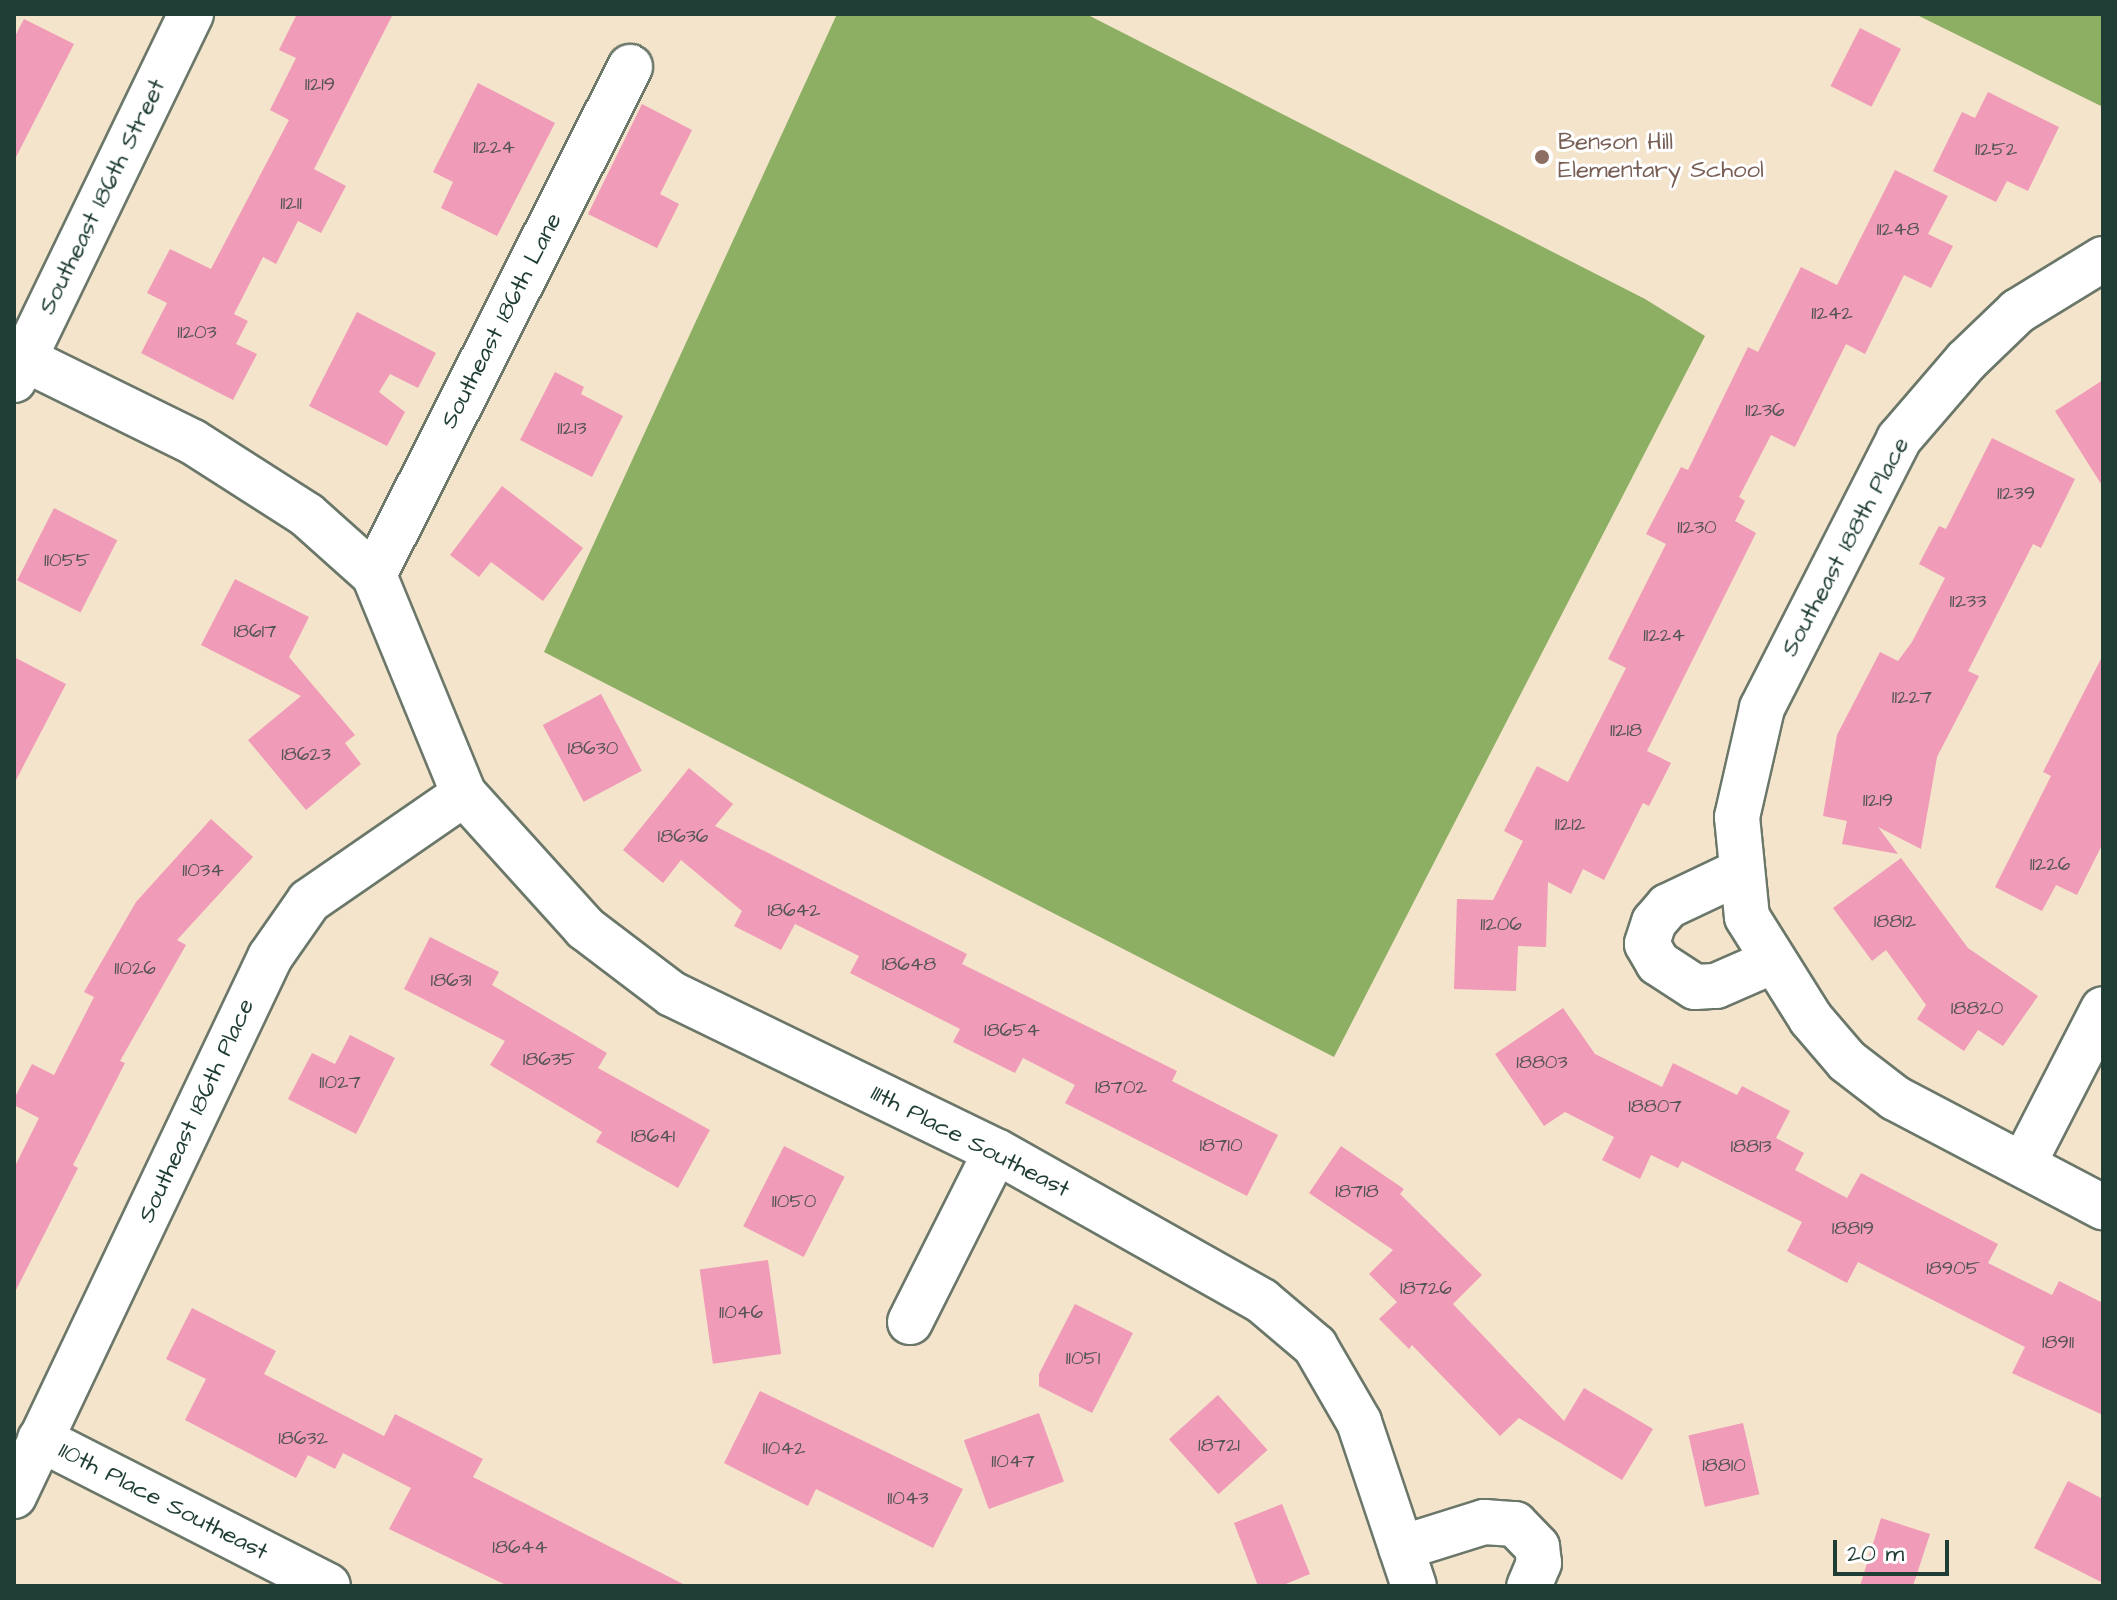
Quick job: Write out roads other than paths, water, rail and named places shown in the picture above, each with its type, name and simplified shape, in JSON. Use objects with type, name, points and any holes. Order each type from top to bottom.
[{"type":"street","name":"Southeast 186th Street","points":[[17,364],[191,14]]},
{"type":"street","name":"Southeast 186th Lane","points":[[374,575],[630,67]]},
{"type":"street","name":"Southeast 188th Place","points":[[1771,962],[1747,917],[1737,817],[1762,708],[1899,439],[1966,361],[2018,311],[2103,259]]},
{"type":"street","points":[[17,364],[193,442],[307,515],[374,575]]},
{"type":"street","name":"111th Place Southeast","points":[[374,575],[464,794],[585,928],[672,994],[996,1151],[1262,1301],[1315,1346],[1359,1422],[1407,1567],[1484,1522],[1515,1524],[1537,1547],[1539,1563],[1529,1586]]},
{"type":"street","name":"Southeast 186th Place","points":[[14,1496],[270,957],[309,901],[464,794]]},
{"type":"street","points":[[1742,871],[1668,906],[1654,922],[1647,944],[1658,963],[1695,987],[1716,986],[1771,962],[1847,1061],[1895,1098],[2103,1207]]},
{"type":"street","points":[[2024,1163],[2103,1009]]},
{"type":"street","points":[[910,1322],[996,1151]]},
{"type":"street","name":"110th Place Southeast","points":[[40,1439],[328,1586]]},
{"type":"place","name":"Benson Hill Elementary School","points":[[1542,157]]}]
